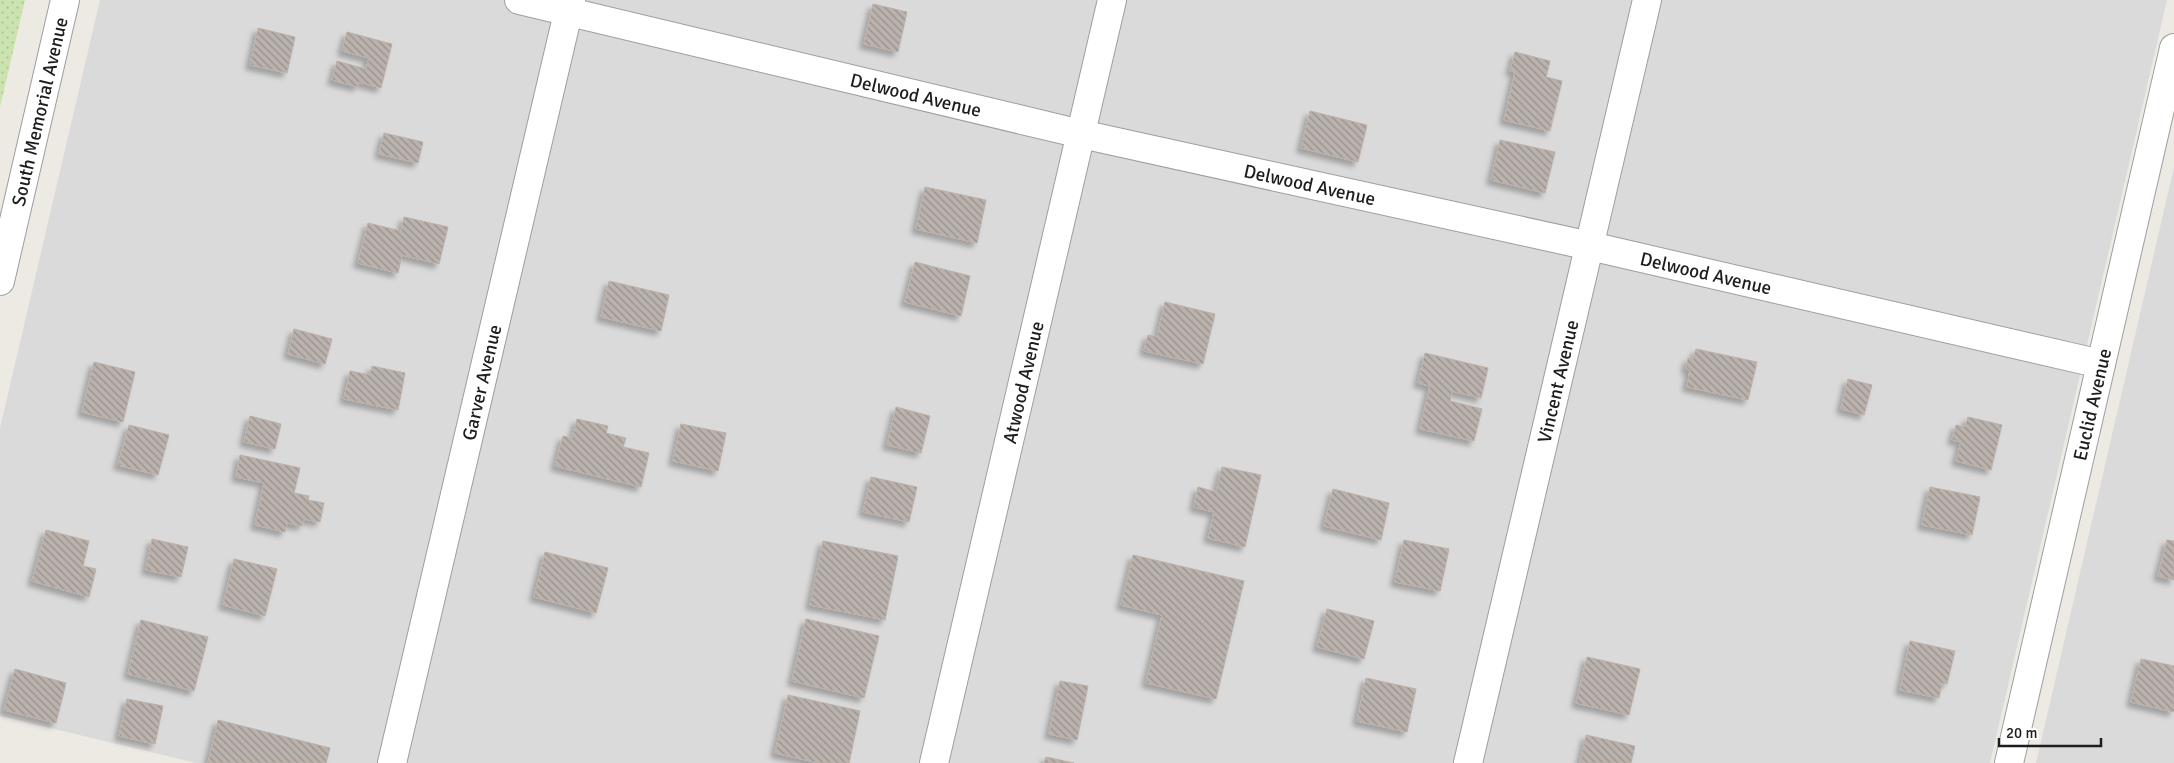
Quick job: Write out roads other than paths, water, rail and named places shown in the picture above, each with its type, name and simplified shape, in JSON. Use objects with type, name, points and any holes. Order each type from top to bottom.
[{"type":"street","name":"South Memorial Avenue","points":[[0,281],[65,0]]},
{"type":"street","name":"Delwood Avenue","points":[[520,0],[570,5],[1081,134],[1590,246],[2101,364]]},
{"type":"street","name":"Atwood Avenue","points":[[934,763],[1112,0]]},
{"type":"street","name":"Vincent Avenue","points":[[1468,763],[1647,0]]},
{"type":"street","name":"Garver Avenue","points":[[392,763],[570,5]]},
{"type":"street","name":"Euclid Avenue","points":[[2009,763],[2174,48]]}]
